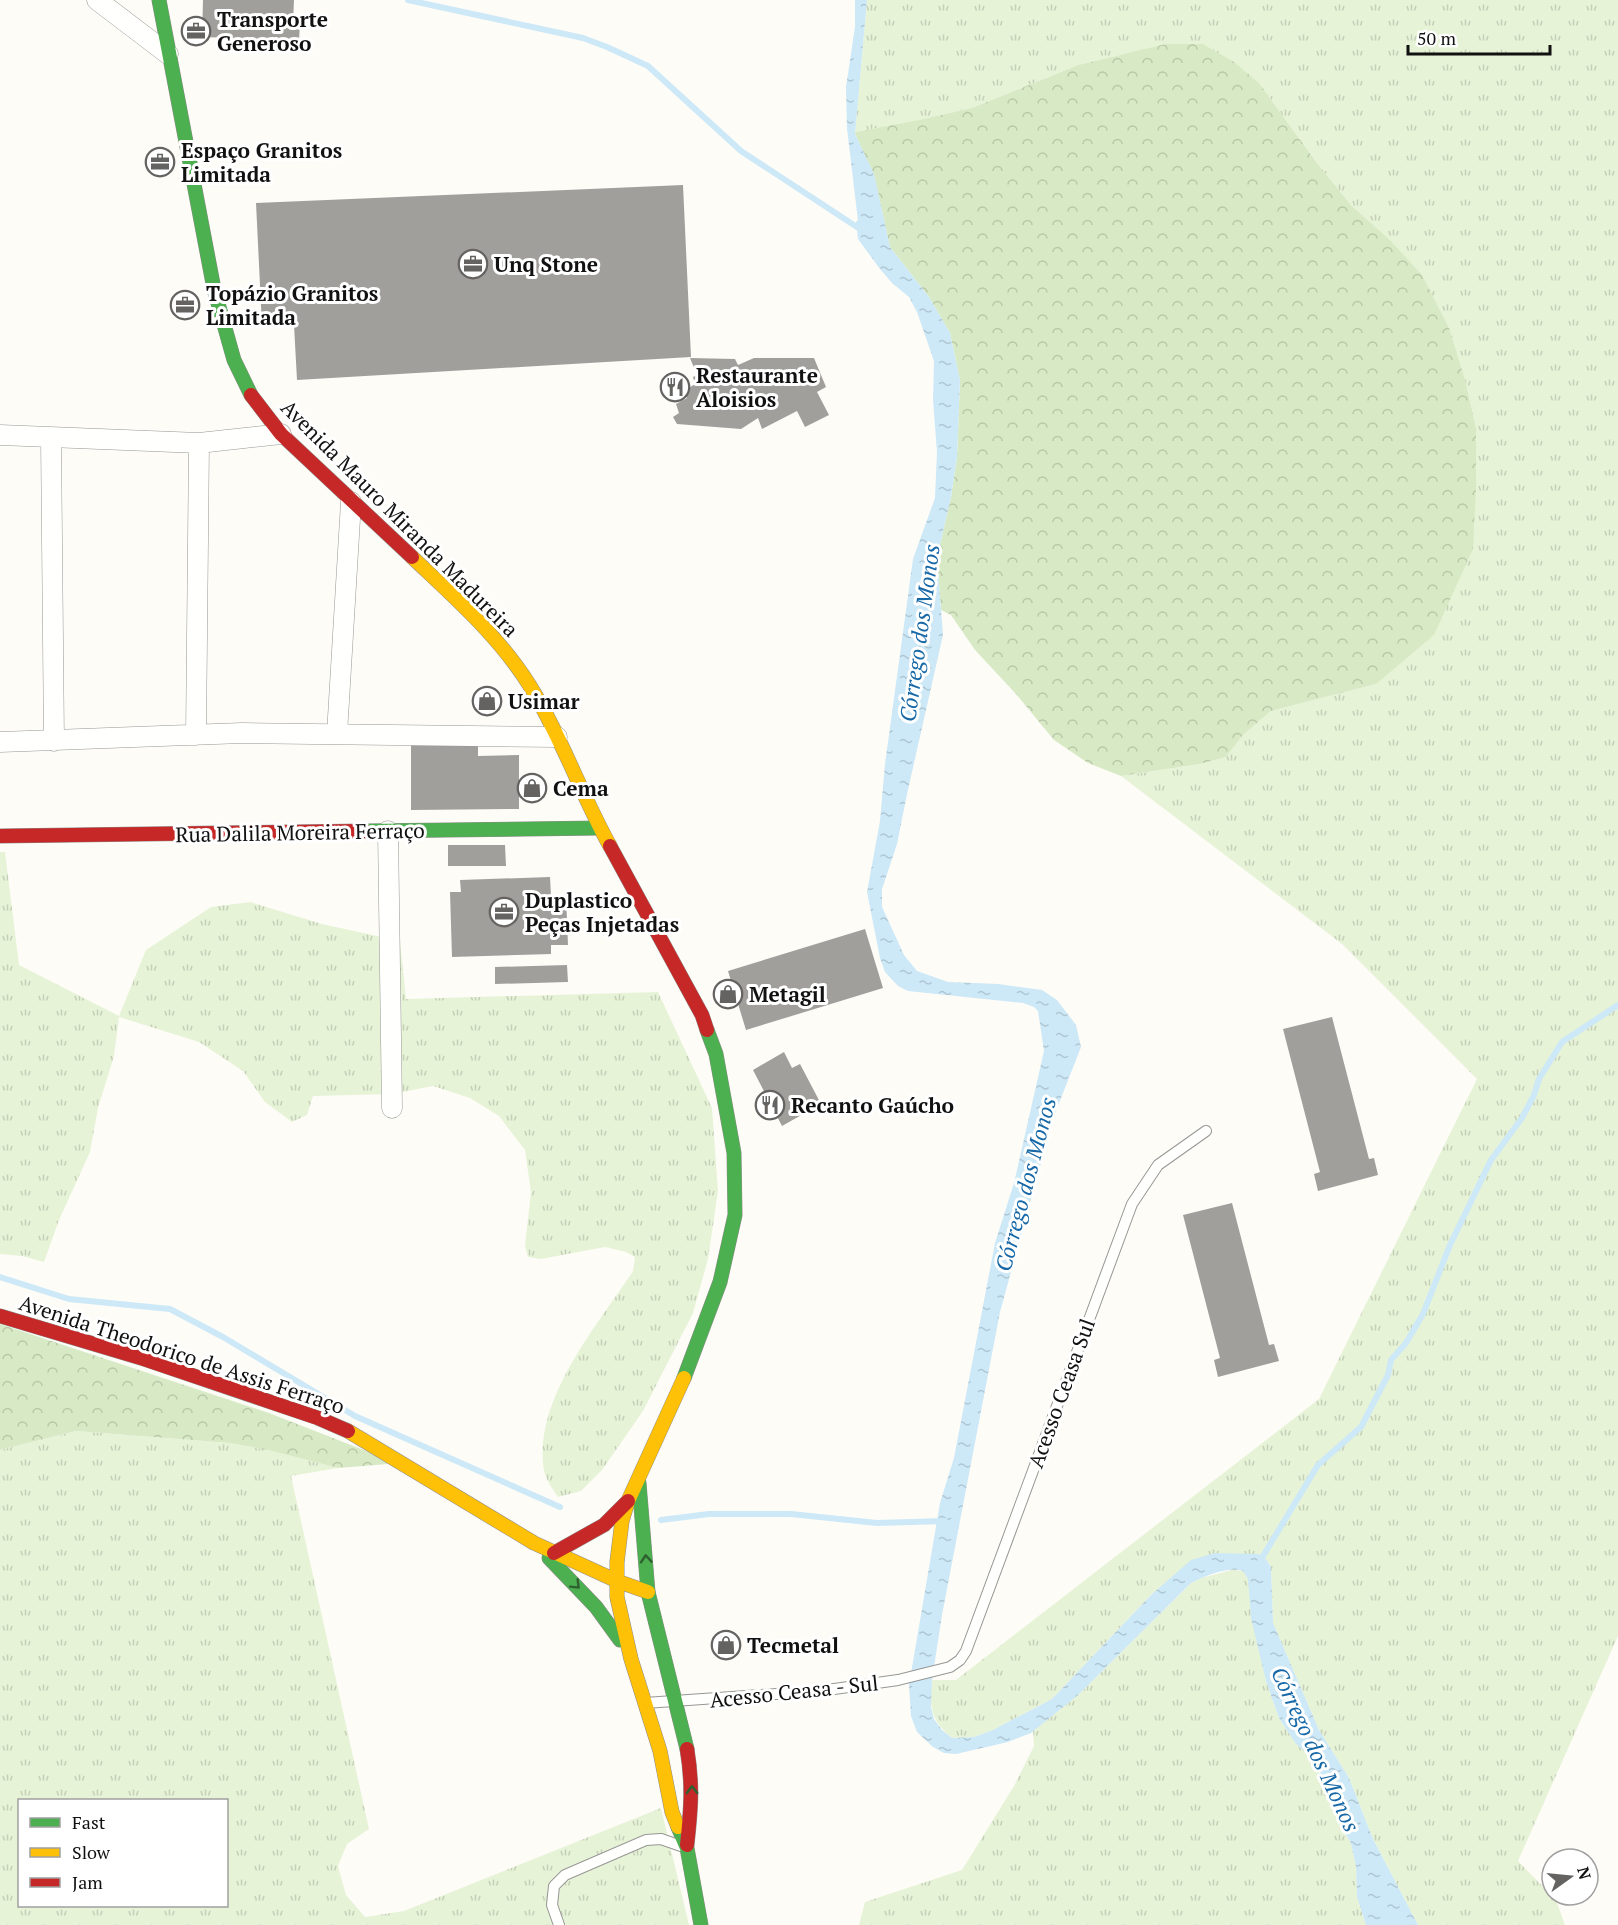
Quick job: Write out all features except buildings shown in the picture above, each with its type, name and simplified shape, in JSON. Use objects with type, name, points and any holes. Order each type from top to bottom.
[{"type":"main road","name":"Avenida Mauro Miranda Madureira","points":[[159,0],[214,289],[234,360],[255,402],[281,434],[472,614],[503,648],[530,686],[600,828],[702,1015],[716,1054],[734,1152],[735,1215],[720,1282],[681,1385],[628,1501],[622,1521],[616,1562],[617,1597],[631,1659],[660,1751],[672,1812],[687,1848],[701,1925]]},
{"type":"main road","name":"Rua Dalila Moreira Ferraço","points":[[0,836],[600,828]]},
{"type":"main road","name":"Avenida Theodorico de Assis Ferraço","points":[[0,1316],[141,1358],[318,1418],[349,1431],[534,1543],[617,1581],[648,1592]]},
{"type":"main road","name":"Avenida Mauro Miranda Madureira","points":[[638,1478],[648,1592],[677,1702],[692,1781],[687,1848]]},
{"type":"main road","points":[[554,1553],[604,1525],[628,1501]]},
{"type":"main road","name":"Avenida Theodorico de Assis Ferraço","points":[[534,1543],[591,1600],[610,1623],[631,1659]]},
{"type":"street","points":[[96,0],[168,54]]},
{"type":"street","points":[[0,435],[199,443],[281,434]]},
{"type":"street","points":[[51,438],[54,741]]},
{"type":"street","points":[[196,735],[199,443]]},
{"type":"street","points":[[337,734],[351,502]]},
{"type":"street","points":[[0,742],[242,734],[557,737]]},
{"type":"street","points":[[387,831],[392,1108]]},
{"type":"lane","name":"Acesso Ceasa Sul","points":[[941,1671],[960,1660],[966,1651],[1132,1204],[1158,1165],[1206,1131]]},
{"type":"lane","name":"Acesso Ceasa - Sul","points":[[645,1703],[820,1691],[898,1680],[941,1671]]},
{"type":"lane","points":[[559,1925],[552,1905],[554,1886],[565,1875],[646,1840],[661,1839],[687,1848]]},
{"type":"green space","points":[[867,0],[1618,0],[1618,1636],[1518,1861],[1540,1884],[1540,1907],[1559,1907],[1565,1925],[1418,1925],[1373,1839],[1349,1778],[1319,1730],[1273,1623],[1271,1567],[1259,1554],[1191,1561],[1152,1594],[1052,1699],[993,1730],[974,1737],[952,1738],[945,1732],[933,1712],[932,1680],[956,1680],[1319,1399],[1477,1079],[1342,944],[1121,776],[1200,764],[1226,757],[1243,735],[1271,711],[1376,684],[1476,487],[1476,428],[1466,383],[1389,239],[1351,205],[1317,163],[1259,83],[1120,55],[1078,65],[972,108],[855,132]]},
{"type":"green space","points":[[1166,44],[1203,44],[1234,62],[1259,83],[1317,163],[1351,205],[1389,239],[1422,275],[1449,328],[1466,383],[1476,428],[1473,549],[1434,635],[1376,684],[1271,711],[1243,735],[1226,757],[1200,764],[1121,776],[1088,763],[1054,740],[975,650],[951,615],[941,610],[937,558],[951,497],[957,457],[960,380],[950,333],[929,297],[890,247],[874,175],[855,132],[972,108],[1078,65]]},
{"type":"green space","points":[[0,852],[5,852],[19,965],[119,1016],[146,950],[211,907],[250,902],[322,924],[400,941],[406,999],[658,992],[712,1108],[718,1191],[708,1259],[693,1313],[643,1411],[602,1470],[581,1491],[558,1497],[546,1478],[543,1464],[544,1438],[549,1412],[572,1362],[633,1271],[635,1257],[626,1252],[605,1247],[541,1259],[528,1257],[525,1246],[531,1192],[525,1150],[499,1116],[470,1098],[433,1086],[393,1094],[313,1096],[307,1115],[292,1122],[265,1102],[243,1071],[199,1042],[119,1017],[114,1056],[98,1108],[90,1152],[59,1220],[44,1262],[22,1256],[0,1254]]},
{"type":"green space","points":[[0,1324],[269,1413],[374,1454],[388,1464],[338,1468],[230,1443],[76,1431],[0,1450]]},
{"type":"green space","points":[[76,1431],[230,1443],[338,1468],[291,1476],[369,1829],[347,1844],[338,1866],[346,1895],[365,1917],[404,1911],[661,1808],[689,1925],[0,1925],[0,1450]]},
{"type":"green space","points":[[1232,1570],[1243,1571],[1248,1578],[1266,1681],[1279,1718],[1296,1744],[1316,1764],[1340,1825],[1351,1843],[1356,1867],[1357,1897],[1366,1925],[859,1925],[865,1902],[962,1870],[1014,1786],[1034,1746],[1033,1731],[1077,1696],[1191,1583]]},
{"type":"water","name":"Córrego dos Monos","points":[[855,0],[867,0],[855,134],[874,174],[890,247],[929,297],[950,333],[960,380],[957,457],[951,497],[937,558],[943,635],[897,844],[882,889],[882,907],[904,955],[917,971],[948,982],[998,984],[1042,990],[1057,1000],[1076,1025],[1081,1047],[1054,1116],[1000,1312],[942,1615],[932,1680],[931,1707],[934,1719],[952,1738],[974,1737],[993,1730],[1052,1699],[1152,1594],[1191,1560],[1215,1553],[1259,1554],[1271,1567],[1273,1623],[1319,1730],[1349,1778],[1373,1839],[1418,1925],[1366,1925],[1357,1897],[1356,1867],[1351,1843],[1340,1825],[1316,1764],[1296,1744],[1279,1718],[1266,1681],[1251,1618],[1248,1579],[1243,1571],[1223,1571],[1191,1583],[1077,1696],[1031,1733],[1008,1742],[956,1754],[944,1753],[933,1747],[917,1732],[911,1716],[909,1685],[940,1503],[954,1458],[995,1243],[1014,1183],[1044,1051],[1038,1011],[1034,1007],[1023,1003],[908,991],[898,986],[885,972],[880,958],[867,892],[880,821],[885,764],[913,559],[935,498],[937,452],[933,400],[934,361],[917,312],[909,297],[892,283],[858,239],[847,128],[846,87],[855,27]]},
{"type":"waterway","points":[[408,0],[583,38],[648,66],[741,151],[863,231]]},
{"type":"waterway","points":[[1260,1561],[1318,1465],[1361,1427],[1388,1375],[1391,1360],[1406,1343],[1423,1314],[1450,1245],[1491,1160],[1522,1118],[1534,1095],[1539,1079],[1562,1042],[1618,1005]]},
{"type":"waterway","points":[[0,1277],[69,1299],[170,1309],[223,1337],[355,1416],[560,1507]]},
{"type":"waterway","points":[[661,1520],[709,1514],[791,1514],[877,1523],[945,1521]]},
{"type":"traffic: fast","points":[[159,0],[214,289],[234,360],[251,395]]},
{"type":"traffic: fast","points":[[365,831],[600,828]]},
{"type":"traffic: fast","points":[[684,1378],[720,1282],[735,1215],[734,1153],[716,1054],[707,1030]]},
{"type":"traffic: fast","points":[[639,1483],[648,1592],[687,1749]]},
{"type":"traffic: fast","points":[[549,1558],[596,1607],[620,1640]]},
{"type":"traffic: fast","points":[[678,1827],[687,1848],[701,1925]]},
{"type":"traffic: slow","points":[[412,557],[475,618],[518,668],[552,725],[610,846]]},
{"type":"traffic: slow","points":[[678,1827],[672,1812],[660,1751],[631,1659],[617,1597],[617,1562],[622,1521],[628,1501],[684,1378]]},
{"type":"traffic: slow","points":[[348,1431],[534,1543],[617,1581],[648,1592]]},
{"type":"traffic: jam","points":[[251,395],[281,434],[412,557]]},
{"type":"traffic: jam","points":[[0,836],[365,831]]},
{"type":"traffic: jam","points":[[610,846],[702,1015],[707,1030]]},
{"type":"traffic: jam","points":[[0,1316],[141,1358],[318,1418],[348,1431]]},
{"type":"traffic: jam","points":[[554,1553],[604,1525],[628,1501]]},
{"type":"traffic: jam","points":[[687,1749],[691,1797],[687,1845]]},
{"type":"place","name":"Transporte Generoso","points":[[196,31]]},
{"type":"place","name":"Espaço Granitos Limitada","points":[[160,162]]},
{"type":"place","name":"Unq Stone","points":[[473,264]]},
{"type":"place","name":"Topázio Granitos Limitada","points":[[185,305]]},
{"type":"place","name":"Restaurante Aloisios","points":[[675,387]]},
{"type":"place","name":"Usimar","points":[[487,701]]},
{"type":"place","name":"Cema","points":[[532,788]]},
{"type":"place","name":"Duplastico Peças Injetadas","points":[[504,912]]},
{"type":"place","name":"Metagil","points":[[728,994]]},
{"type":"place","name":"Recanto Gaúcho","points":[[770,1105]]},
{"type":"place","name":"Tecmetal","points":[[726,1645]]}]
